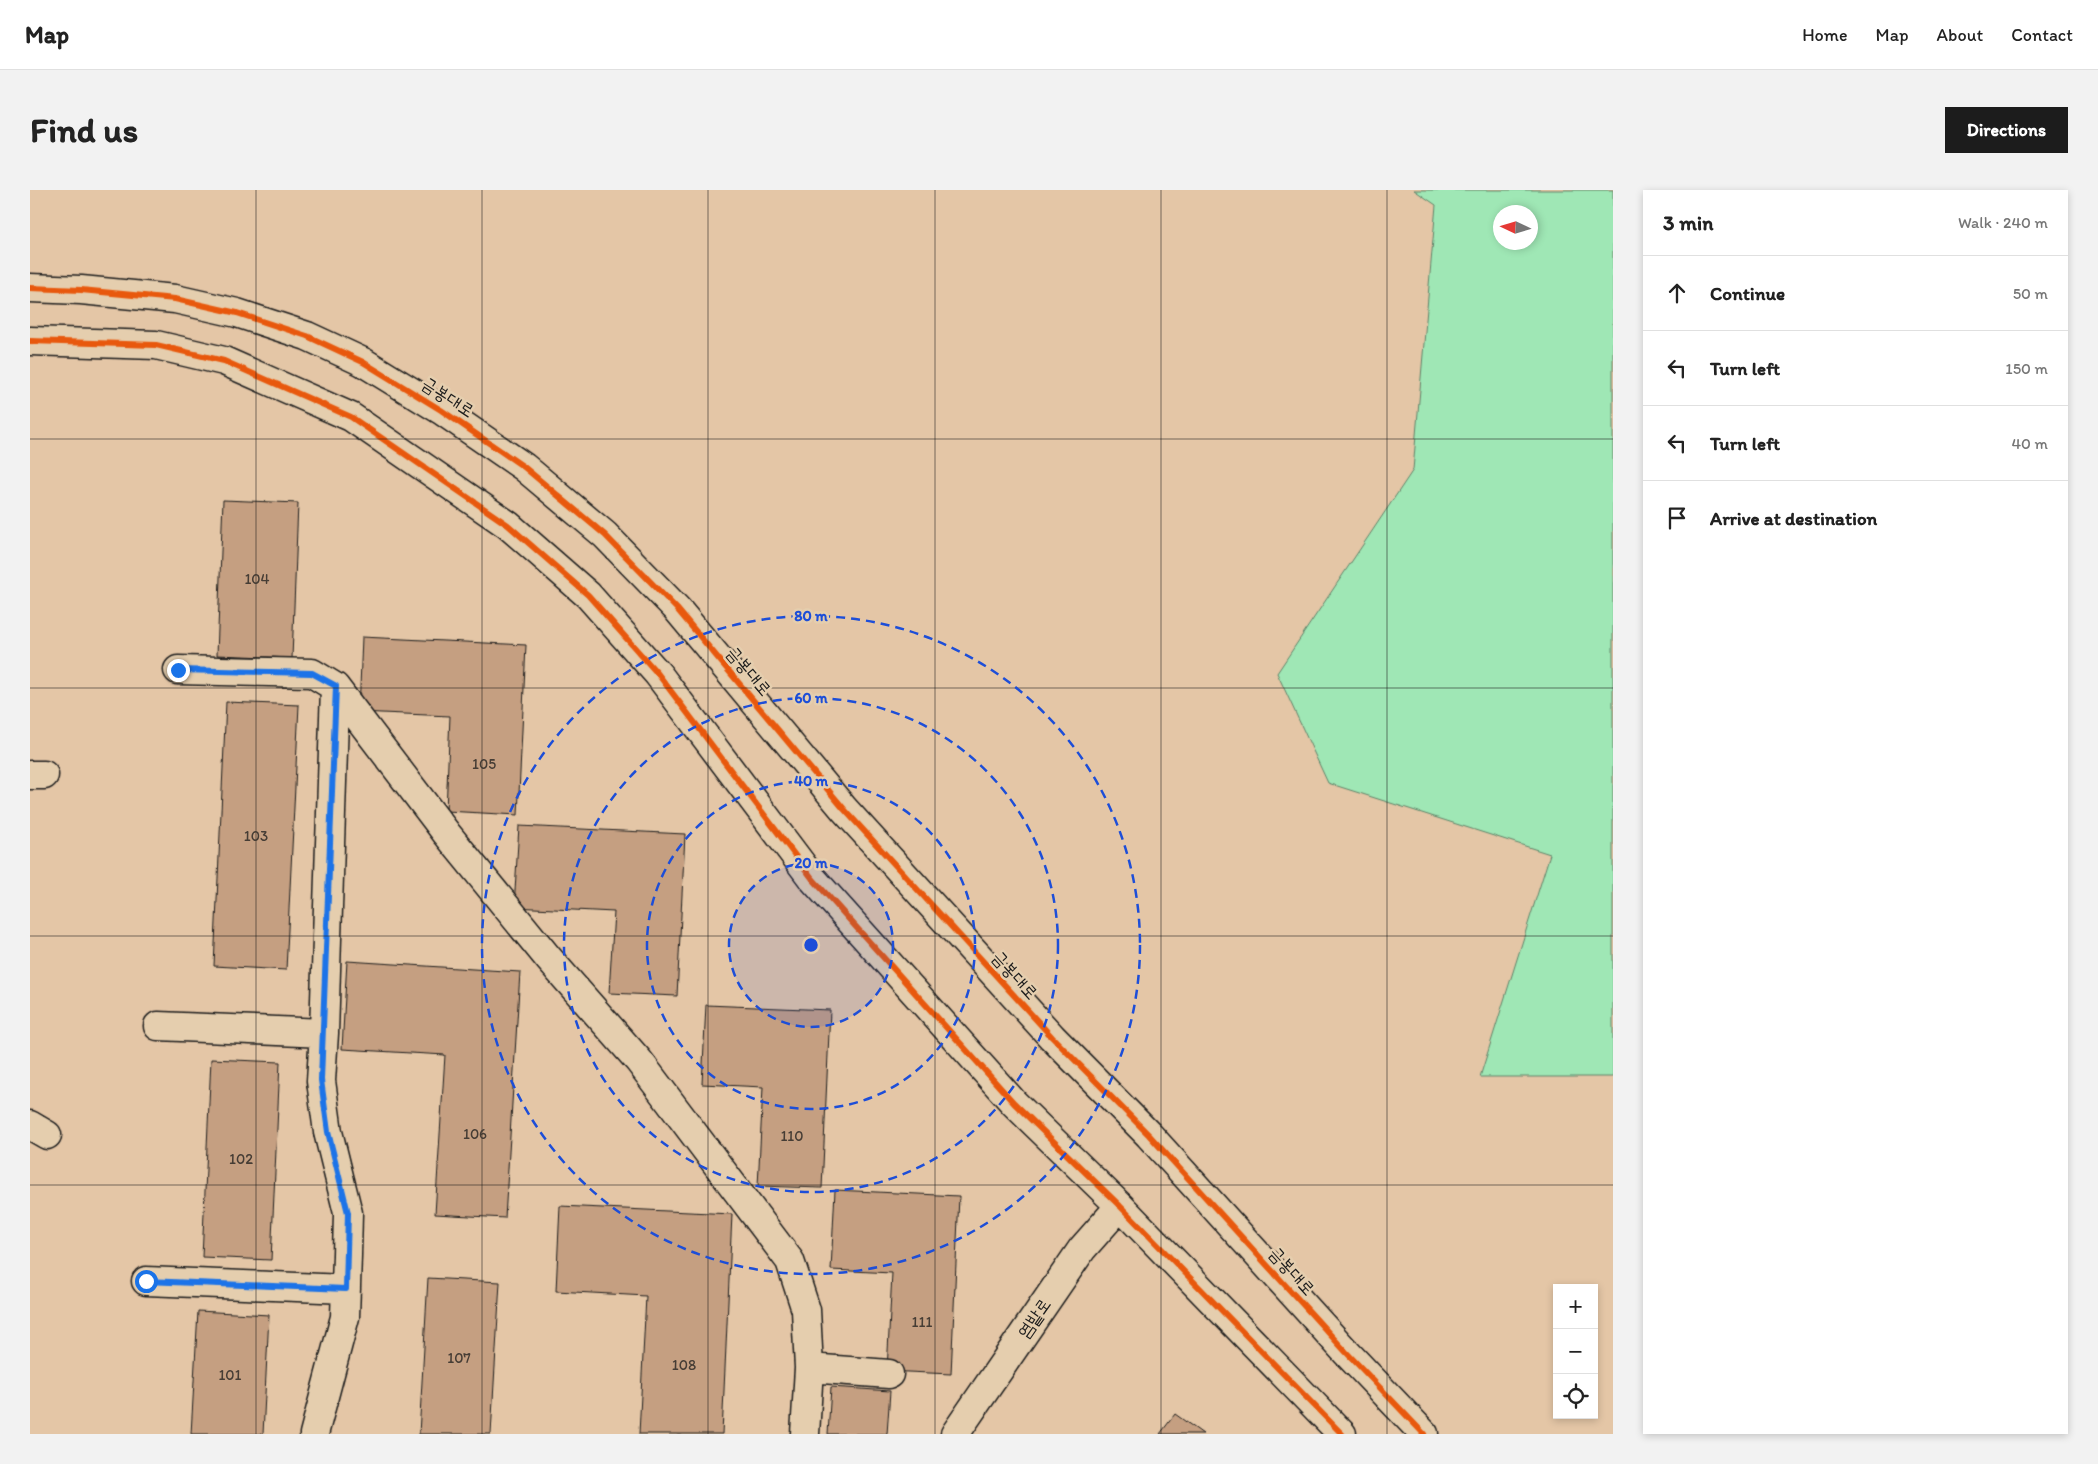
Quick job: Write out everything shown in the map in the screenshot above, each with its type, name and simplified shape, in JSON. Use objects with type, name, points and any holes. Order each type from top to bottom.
[{"type":"street","name":"금봉대로","points":[[30,288],[81,290],[175,299],[237,313],[306,336],[363,362],[441,410],[524,467],[605,535],[677,609],[844,809],[1052,1037],[1149,1135],[1346,1352],[1424,1434]]},
{"type":"street","points":[[30,341],[156,345],[224,361],[351,417],[508,525],[594,602],[658,674],[812,878],[1014,1103],[1120,1206],[1342,1434]]},
{"type":"street","points":[[178,670],[312,673],[336,686],[447,834],[549,959],[639,1061],[790,1261],[806,1310],[809,1368],[805,1434]]},
{"type":"street","points":[[314,1434],[345,1317],[346,1289],[348,1213],[328,1132],[321,1080],[336,686]]},
{"type":"street","points":[[158,1026],[324,1033]]},
{"type":"street","name":"염밭로","points":[[954,1434],[1082,1249],[1120,1206]]},
{"type":"street","points":[[146,1281],[346,1289]]},
{"type":"street","points":[[809,1368],[889,1374]]},
{"type":"green space","points":[[1414,190],[1613,190],[1613,1077],[1480,1077],[1550,854],[1328,783],[1277,673],[1413,470],[1436,205]]},
{"type":"building","points":[[223,500],[298,503],[292,658],[217,655]]},
{"type":"building","points":[[362,637],[526,645],[518,815],[446,811],[450,716],[359,712]]},
{"type":"building","points":[[226,702],[299,705],[286,970],[214,966]]},
{"type":"building","points":[[519,826],[685,834],[677,996],[609,993],[614,912],[514,907]]},
{"type":"building","points":[[347,961],[520,972],[505,1218],[435,1214],[445,1055],[342,1049]]},
{"type":"building","points":[[706,1005],[830,1010],[822,1188],[758,1186],[763,1087],[702,1084]]},
{"type":"building","points":[[211,1059],[280,1062],[271,1260],[202,1257]]},
{"type":"building","points":[[835,1190],[959,1196],[951,1374],[887,1371],[892,1273],[831,1270]]},
{"type":"building","points":[[560,1206],[732,1214],[722,1434],[639,1434],[646,1296],[556,1291]]},
{"type":"building","points":[[428,1278],[500,1282],[491,1434],[419,1434]]},
{"type":"building","points":[[198,1311],[269,1315],[263,1434],[191,1434]]},
{"type":"building","points":[[831,1387],[890,1391],[887,1434],[828,1434]]},
{"type":"building","points":[[1175,1414],[1203,1434],[1160,1434]]},
{"type":"cycle path","points":[[30,288],[81,290],[175,299],[237,313],[307,336],[363,362],[441,410],[524,467],[605,535],[677,609],[844,809],[1052,1037],[1149,1135],[1346,1352],[1424,1434]]},
{"type":"cycle path","points":[[30,341],[156,345],[224,361],[351,417],[508,525],[588,595],[658,674],[812,878],[1014,1103],[1120,1206],[1342,1434]]},
{"type":"route","points":[[146,1281],[346,1289],[348,1213],[328,1132],[321,1080],[336,686],[312,673],[178,670]]}]
